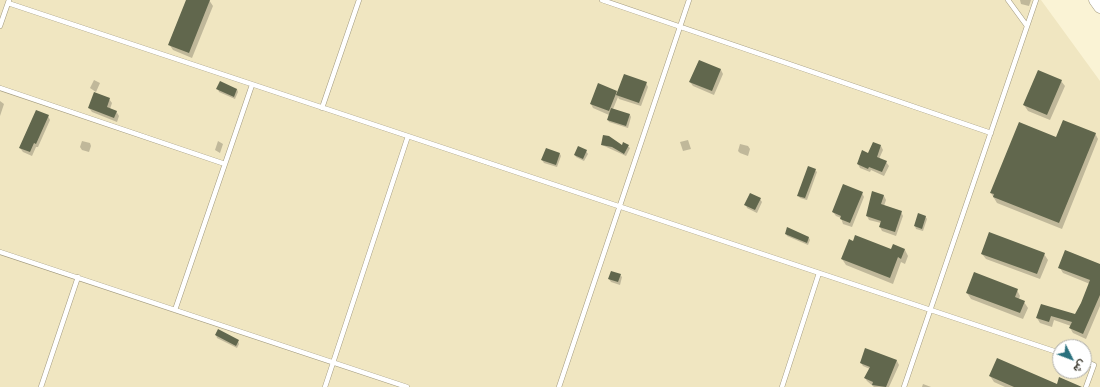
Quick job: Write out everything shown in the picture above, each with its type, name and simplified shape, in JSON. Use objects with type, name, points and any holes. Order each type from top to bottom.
[{"type":"main road","points":[[1095,0],[1100,7]]},
{"type":"lane","points":[[322,108],[359,0]]},
{"type":"lane","points":[[602,0],[991,133]]},
{"type":"lane","points":[[559,387],[689,0]]},
{"type":"lane","points":[[1008,0],[1027,26]]},
{"type":"lane","points":[[904,387],[1036,0]]},
{"type":"lane","points":[[0,26],[8,2],[252,85],[1052,350]]},
{"type":"lane","points":[[175,310],[252,85]]},
{"type":"lane","points":[[0,88],[225,164]]},
{"type":"lane","points":[[326,387],[408,136]]},
{"type":"lane","points":[[0,252],[407,387]]},
{"type":"lane","points":[[782,387],[819,273]]},
{"type":"lane","points":[[41,387],[78,278]]},
{"type":"lane","points":[[1086,387],[1094,365],[1100,367]]},
{"type":"shaded area","points":[[0,0],[1041,0],[1100,81],[1100,387],[0,387]]},
{"type":"building","points":[[186,0],[210,0],[189,53],[168,45]]},
{"type":"building","points":[[699,60],[721,69],[712,91],[689,82]]},
{"type":"building","points":[[1038,70],[1062,80],[1047,115],[1023,105]]},
{"type":"building","points":[[624,74],[647,82],[639,103],[616,95]]},
{"type":"building","points":[[220,81],[237,89],[234,97],[216,89]]},
{"type":"building","points":[[598,83],[617,91],[609,111],[590,104]]},
{"type":"building","points":[[94,92],[110,98],[107,107],[117,111],[114,118],[88,108]]},
{"type":"building","points":[[611,108],[630,114],[626,126],[607,120]]},
{"type":"building","points":[[36,110],[49,115],[36,144],[34,143],[30,152],[19,148]]},
{"type":"building","points":[[1063,120],[1096,133],[1059,223],[993,197],[994,194],[990,193],[1019,122],[1056,137]]},
{"type":"building","points":[[603,135],[609,136],[622,145],[623,142],[629,145],[624,154],[612,147],[601,145]]},
{"type":"building","points":[[873,142],[881,145],[877,157],[887,161],[882,172],[869,167],[868,169],[857,164],[862,150],[868,153]]},
{"type":"building","points":[[578,146],[587,150],[583,159],[574,155]]},
{"type":"building","points":[[546,148],[560,153],[556,165],[541,160]]},
{"type":"building","points":[[808,166],[816,169],[805,198],[797,196]]},
{"type":"building","points":[[843,184],[863,192],[850,223],[840,219],[841,216],[832,212]]},
{"type":"building","points":[[872,191],[884,195],[881,204],[902,211],[895,232],[879,227],[881,221],[866,216]]},
{"type":"building","points":[[750,193],[761,198],[755,210],[744,205]]},
{"type":"building","points":[[918,213],[926,216],[922,229],[914,226]]},
{"type":"building","points":[[787,227],[809,237],[807,243],[785,234]]},
{"type":"building","points":[[989,232],[1045,253],[1037,274],[981,254]]},
{"type":"building","points":[[855,235],[891,249],[893,244],[905,249],[901,259],[898,257],[890,278],[841,259],[849,239],[853,241]]},
{"type":"building","points":[[1065,250],[1100,264],[1100,295],[1083,334],[1069,328],[1072,322],[1051,316],[1049,322],[1036,318],[1041,304],[1075,314],[1081,303],[1090,280],[1058,268]]},
{"type":"building","points":[[611,271],[621,274],[618,282],[608,279]]},
{"type":"building","points":[[974,272],[1018,289],[1015,297],[1025,301],[1020,313],[966,293]]},
{"type":"building","points":[[218,329],[239,340],[236,346],[215,335]]},
{"type":"building","points":[[865,348],[897,360],[886,387],[872,385],[873,382],[864,378],[870,367],[860,363]]},
{"type":"building","points":[[997,358],[1057,384],[1058,379],[1064,379],[1082,387],[1014,387],[989,376]]}]
